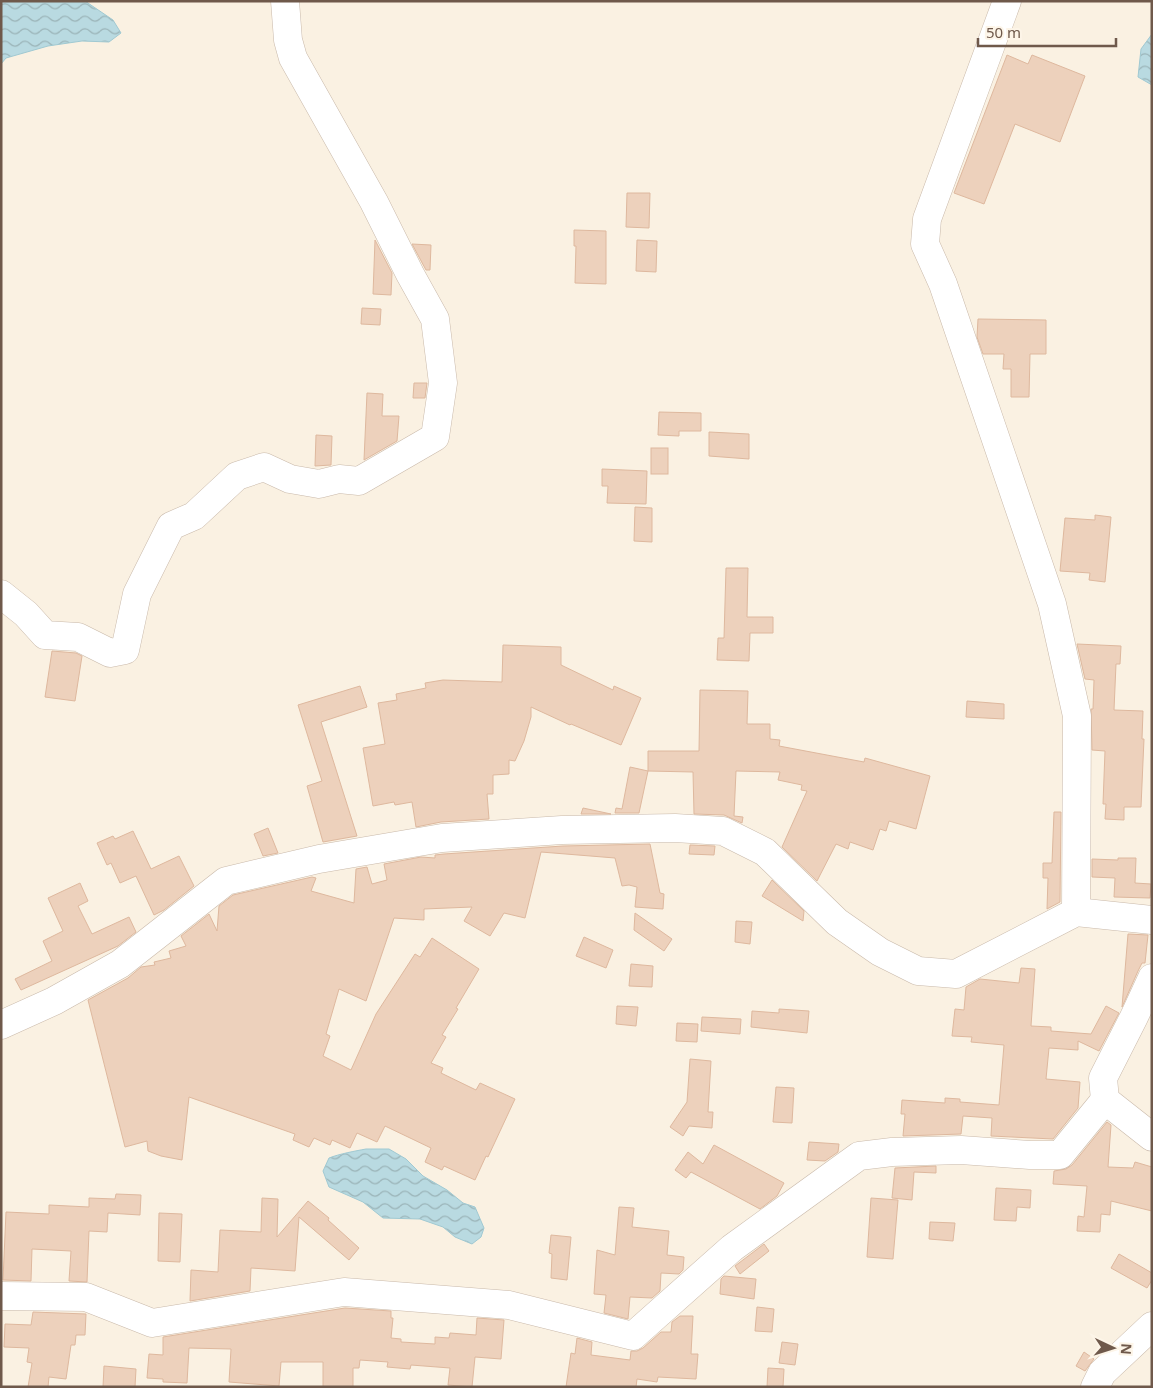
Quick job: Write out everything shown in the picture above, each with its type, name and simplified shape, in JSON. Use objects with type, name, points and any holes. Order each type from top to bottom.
[{"type":"street","points":[[1,594],[26,614],[45,635],[78,637],[110,653],[125,650],[137,594],[172,526],[194,516],[237,476],[264,467],[290,479],[319,484],[339,478],[359,481],[435,437],[443,383],[435,319],[374,202],[293,58],[288,40],[284,1]]},
{"type":"street","points":[[1007,1],[927,219],[924,244],[950,303],[1052,604],[1077,716],[1076,912]]},
{"type":"street","points":[[1,1025],[54,1001],[120,964],[226,881],[319,859],[442,838],[562,830],[675,828],[723,831],[765,852],[837,922],[880,952],[918,971],[956,974],[1076,912],[1152,920]]},
{"type":"street","points":[[1,1296],[86,1297],[152,1323],[344,1292],[510,1305],[633,1336],[732,1248],[859,1156],[892,1152],[961,1150],[1030,1155],[1060,1154],[1104,1100],[1103,1078],[1152,978]]},
{"type":"street","points":[[1104,1100],[1152,1137]]},
{"type":"street","points":[[1095,1387],[1102,1373],[1152,1326]]},
{"type":"water","points":[[1,1],[85,1],[113,20],[121,33],[109,42],[82,41],[48,46],[6,58],[1,64]]},
{"type":"water","points":[[1152,34],[1152,85],[1138,77],[1141,49]]},
{"type":"water","points":[[366,1149],[389,1149],[406,1159],[423,1176],[447,1190],[463,1203],[475,1207],[484,1228],[481,1237],[472,1244],[455,1237],[443,1227],[420,1219],[383,1218],[363,1202],[329,1187],[323,1171],[329,1158]]},
{"type":"building","points":[[1007,55],[1028,64],[1032,55],[1085,76],[1060,142],[1015,124],[984,204],[954,193]]},
{"type":"building","points":[[627,193],[650,193],[649,228],[626,227]]},
{"type":"building","points":[[574,230],[606,231],[606,284],[575,283],[576,246],[574,246]]},
{"type":"building","points":[[375,240],[392,273],[391,295],[373,294]]},
{"type":"building","points":[[637,240],[657,241],[656,272],[636,271]]},
{"type":"building","points":[[412,244],[431,245],[430,270],[426,270]]},
{"type":"building","points":[[362,308],[381,309],[380,325],[361,324]]},
{"type":"building","points":[[978,319],[1046,320],[1046,354],[1030,354],[1029,397],[1011,397],[1011,369],[1003,369],[1004,354],[983,354],[977,337]]},
{"type":"building","points":[[414,383],[427,383],[425,398],[413,398]]},
{"type":"building","points":[[367,393],[383,394],[382,416],[399,416],[397,441],[364,460]]},
{"type":"building","points":[[659,412],[701,413],[701,431],[679,431],[679,436],[658,435]]},
{"type":"building","points":[[709,432],[749,434],[749,459],[709,456]]},
{"type":"building","points":[[316,435],[332,436],[331,465],[315,466]]},
{"type":"building","points":[[651,448],[668,448],[668,474],[651,474]]},
{"type":"building","points":[[602,469],[647,471],[646,504],[607,503],[608,486],[602,486]]},
{"type":"building","points":[[635,507],[652,508],[652,542],[634,541]]},
{"type":"building","points":[[1095,515],[1111,517],[1105,582],[1089,580],[1090,573],[1060,571],[1065,518],[1095,520]]},
{"type":"building","points":[[726,568],[748,568],[747,617],[773,617],[773,633],[750,633],[749,661],[717,660],[718,638],[724,638]]},
{"type":"building","points":[[1077,644],[1121,646],[1120,664],[1116,664],[1114,710],[1143,711],[1142,739],[1144,739],[1141,807],[1124,807],[1124,820],[1105,819],[1106,804],[1103,804],[1105,751],[1092,750],[1091,709],[1093,709],[1094,680],[1085,679]]},
{"type":"building","points":[[503,645],[561,647],[561,665],[613,690],[614,686],[641,698],[621,745],[531,707],[531,717],[524,741],[515,761],[509,760],[509,774],[493,775],[493,794],[487,794],[489,819],[441,822],[416,827],[412,802],[395,805],[394,802],[373,806],[363,748],[385,744],[378,703],[397,700],[396,694],[426,688],[425,683],[443,680],[502,682]]},
{"type":"building","points":[[52,651],[76,653],[82,656],[75,701],[45,697]]},
{"type":"building","points":[[360,686],[367,707],[321,722],[357,836],[323,842],[307,786],[322,781],[298,705]]},
{"type":"building","points":[[700,690],[748,691],[747,724],[770,724],[770,739],[780,740],[779,746],[864,762],[865,758],[930,776],[916,829],[889,821],[886,831],[880,829],[873,850],[850,842],[848,849],[836,844],[817,881],[782,847],[807,791],[801,790],[802,785],[778,780],[780,772],[736,771],[734,816],[743,817],[742,823],[724,815],[694,814],[693,772],[648,771],[648,751],[699,751]]},
{"type":"building","points":[[967,701],[1004,704],[1004,719],[966,717]]},
{"type":"building","points":[[630,767],[648,771],[639,813],[615,813],[616,808],[622,809]]},
{"type":"building","points":[[583,808],[611,814],[581,814]]},
{"type":"building","points":[[1054,812],[1061,812],[1060,902],[1047,909],[1048,878],[1043,878],[1043,863],[1052,863]]},
{"type":"building","points":[[268,828],[278,853],[263,856],[254,834]]},
{"type":"building","points":[[133,831],[151,869],[179,856],[194,886],[164,910],[154,915],[136,876],[120,883],[111,863],[107,865],[97,843],[113,836],[115,839]]},
{"type":"building","points":[[650,844],[660,893],[664,894],[663,909],[635,907],[637,887],[622,886],[615,858],[541,852],[525,918],[504,913],[490,936],[464,921],[472,907],[424,909],[424,920],[394,918],[366,1001],[339,989],[326,1034],[330,1036],[323,1056],[351,1070],[376,1014],[415,954],[420,957],[432,938],[479,969],[442,1035],[446,1037],[431,1063],[443,1068],[441,1073],[476,1090],[480,1083],[515,1099],[475,1180],[444,1166],[442,1170],[425,1162],[431,1148],[385,1126],[377,1142],[357,1133],[350,1148],[332,1140],[330,1145],[314,1138],[309,1147],[293,1140],[295,1134],[189,1097],[182,1160],[161,1156],[148,1151],[147,1141],[125,1147],[88,1000],[128,978],[141,967],[155,965],[154,962],[171,958],[169,951],[186,946],[181,936],[209,914],[217,931],[219,906],[233,895],[312,877],[316,878],[311,891],[354,903],[356,869],[367,867],[372,884],[387,880],[384,864],[421,857],[435,858],[435,855],[444,854],[563,846]]},
{"type":"building","points":[[690,845],[715,846],[714,855],[689,854]]},
{"type":"building","points":[[1118,858],[1136,858],[1135,883],[1151,884],[1150,898],[1114,897],[1115,878],[1092,877],[1092,859],[1118,860]]},
{"type":"building","points":[[772,880],[804,911],[803,921],[762,896]]},
{"type":"building","points":[[80,883],[88,901],[78,906],[92,934],[129,917],[136,932],[118,946],[21,990],[15,979],[52,961],[43,941],[63,931],[48,898]]},
{"type":"building","points":[[635,913],[672,939],[664,951],[634,930]]},
{"type":"building","points":[[736,921],[752,922],[750,944],[735,942]]},
{"type":"building","points":[[1128,934],[1148,935],[1145,963],[1142,963],[1122,1007]]},
{"type":"building","points":[[584,937],[613,950],[606,968],[576,956]]},
{"type":"building","points":[[631,964],[653,966],[652,987],[629,986]]},
{"type":"building","points":[[1021,968],[1035,969],[1031,1026],[1051,1027],[1051,1031],[1091,1034],[1106,1006],[1119,1013],[1099,1051],[1078,1041],[1078,1050],[1049,1048],[1046,1079],[1080,1082],[1078,1108],[1053,1139],[991,1136],[992,1118],[963,1116],[961,1134],[903,1136],[905,1114],[901,1114],[902,1100],[945,1103],[945,1098],[960,1099],[960,1102],[999,1105],[1004,1045],[971,1042],[972,1037],[952,1036],[955,1009],[964,1010],[966,987],[980,979],[1019,983]]},
{"type":"building","points":[[617,1006],[638,1007],[636,1026],[616,1024]]},
{"type":"building","points":[[779,1009],[809,1011],[807,1033],[751,1027],[752,1011],[779,1013]]},
{"type":"building","points":[[702,1017],[741,1019],[740,1034],[701,1031]]},
{"type":"building","points":[[677,1023],[698,1024],[697,1042],[676,1041]]},
{"type":"building","points":[[690,1059],[711,1061],[708,1112],[713,1112],[712,1128],[689,1126],[683,1136],[670,1127],[687,1102]]},
{"type":"building","points":[[776,1087],[794,1088],[792,1123],[773,1122]]},
{"type":"building","points":[[1107,1122],[1111,1125],[1108,1167],[1133,1168],[1135,1162],[1152,1167],[1152,1211],[1111,1201],[1110,1215],[1101,1214],[1100,1232],[1077,1231],[1078,1216],[1084,1217],[1087,1186],[1053,1184],[1054,1171],[1066,1169],[1072,1165]]},
{"type":"building","points":[[809,1142],[839,1144],[838,1152],[825,1161],[807,1160]]},
{"type":"building","points":[[714,1145],[784,1183],[777,1196],[760,1209],[691,1172],[686,1178],[675,1170],[688,1152],[703,1164]]},
{"type":"building","points":[[936,1166],[936,1173],[914,1172],[912,1200],[892,1198],[895,1168]]},
{"type":"building","points":[[996,1188],[1031,1190],[1030,1208],[1017,1207],[1016,1221],[994,1220]]},
{"type":"building","points":[[116,1194],[141,1195],[140,1215],[108,1213],[107,1232],[89,1231],[87,1282],[69,1281],[71,1251],[32,1249],[31,1281],[3,1280],[6,1212],[49,1214],[49,1205],[89,1207],[89,1198],[115,1199]]},
{"type":"building","points":[[262,1198],[278,1199],[277,1237],[308,1201],[329,1218],[328,1220],[359,1248],[349,1260],[299,1217],[295,1271],[251,1268],[250,1291],[190,1301],[191,1270],[218,1272],[220,1230],[261,1232]]},
{"type":"building","points":[[871,1198],[898,1200],[893,1259],[867,1257]]},
{"type":"building","points":[[619,1207],[634,1208],[632,1227],[669,1231],[667,1255],[684,1257],[683,1270],[679,1274],[661,1273],[660,1291],[652,1298],[630,1297],[628,1319],[604,1313],[606,1295],[594,1294],[597,1250],[615,1255]]},
{"type":"building","points":[[159,1213],[182,1214],[180,1262],[158,1261]]},
{"type":"building","points":[[930,1222],[955,1223],[953,1241],[929,1239]]},
{"type":"building","points":[[551,1235],[571,1237],[567,1280],[551,1278],[552,1254],[549,1253]]},
{"type":"building","points":[[764,1244],[769,1251],[740,1274],[735,1266]]},
{"type":"building","points":[[1119,1254],[1152,1273],[1152,1280],[1147,1288],[1111,1268]]},
{"type":"building","points":[[724,1276],[756,1279],[754,1299],[720,1294],[721,1279]]},
{"type":"building","points":[[757,1307],[774,1309],[772,1332],[755,1331]]},
{"type":"building","points":[[345,1308],[391,1311],[391,1318],[393,1318],[391,1338],[401,1339],[401,1342],[435,1344],[435,1337],[449,1338],[450,1333],[476,1335],[477,1318],[504,1320],[501,1359],[475,1357],[472,1387],[448,1385],[450,1368],[411,1365],[410,1369],[387,1367],[388,1362],[360,1360],[359,1368],[353,1368],[353,1387],[323,1387],[323,1362],[281,1362],[279,1386],[229,1382],[231,1349],[189,1348],[187,1383],[163,1382],[163,1379],[147,1378],[149,1354],[163,1355],[163,1337]]},
{"type":"building","points":[[33,1312],[86,1314],[85,1335],[76,1335],[75,1345],[71,1345],[66,1379],[49,1377],[48,1387],[28,1387],[32,1363],[27,1362],[29,1348],[4,1347],[5,1324],[31,1325]]},
{"type":"building","points":[[680,1316],[693,1316],[691,1354],[698,1354],[696,1379],[658,1377],[657,1382],[637,1379],[636,1387],[566,1387],[571,1353],[575,1354],[577,1338],[592,1342],[591,1355],[630,1360],[631,1351],[643,1348],[661,1332],[671,1332],[672,1322]]},
{"type":"building","points":[[782,1342],[798,1344],[795,1365],[779,1363]]},
{"type":"building","points":[[1084,1352],[1094,1359],[1085,1371],[1076,1366]]},
{"type":"building","points":[[104,1366],[136,1369],[135,1387],[103,1387]]},
{"type":"building","points":[[768,1368],[784,1369],[783,1387],[767,1387]]}]
